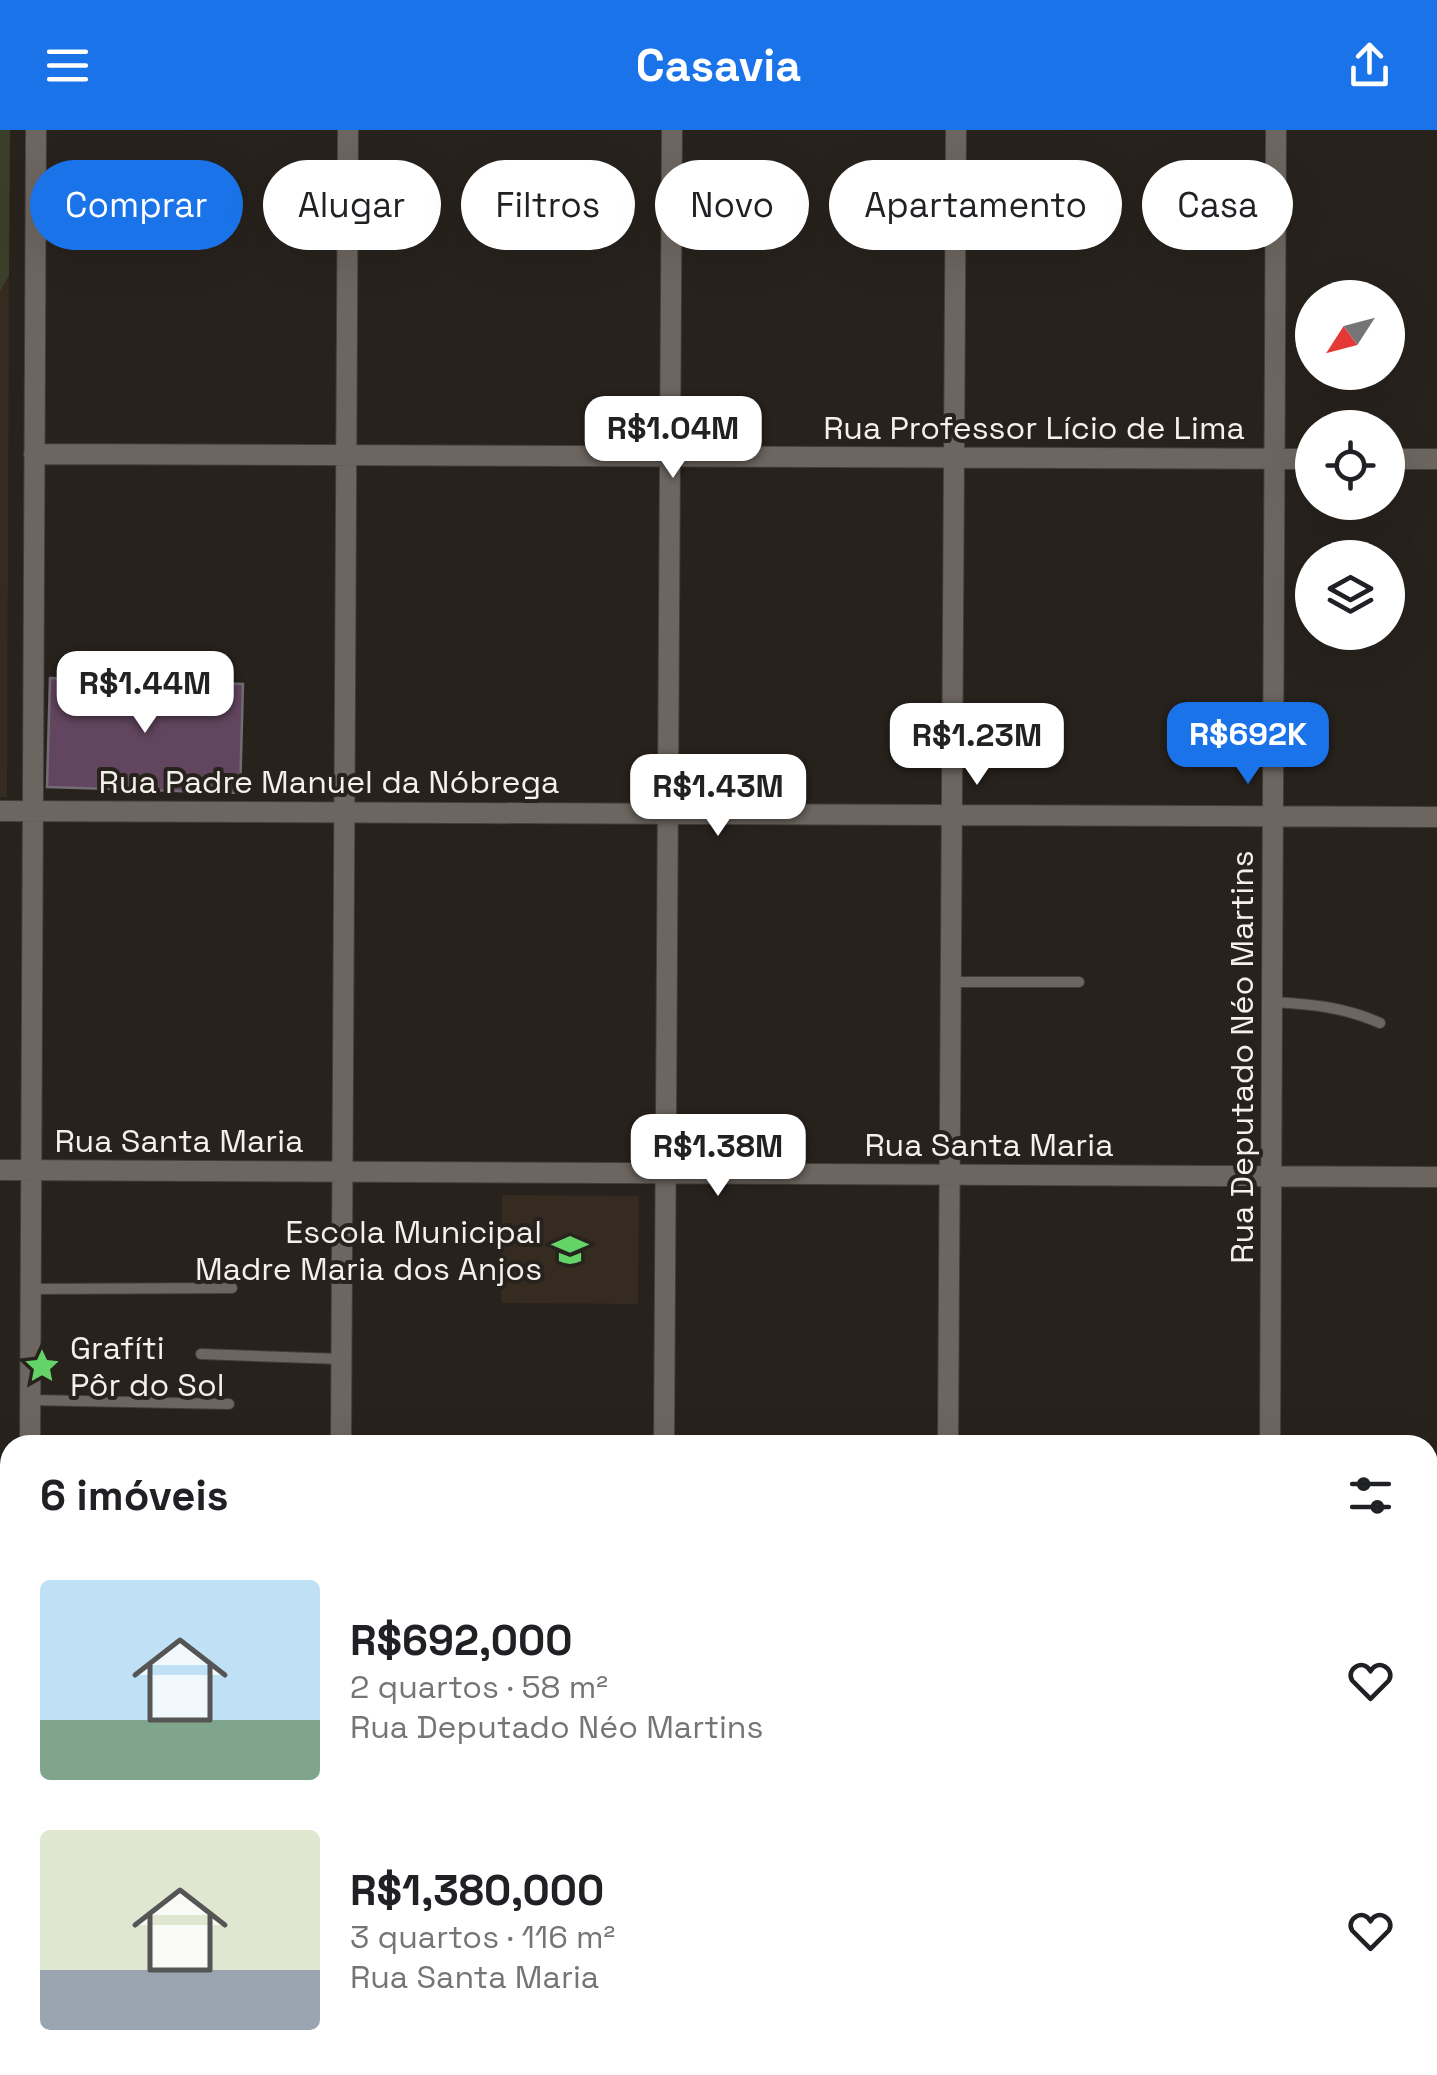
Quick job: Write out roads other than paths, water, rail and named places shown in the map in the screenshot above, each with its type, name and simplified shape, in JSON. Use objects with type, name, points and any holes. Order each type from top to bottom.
[{"type":"street","points":[[30,1435],[36,130]]},
{"type":"street","points":[[341,1435],[348,130]]},
{"type":"street","points":[[664,1435],[672,130]]},
{"type":"street","points":[[948,1435],[956,130]]},
{"type":"street","name":"Rua Deputado Néo Martins","points":[[1270,1435],[1276,130]]},
{"type":"street","name":"Rua Professor Lício de Lima","points":[[34,454],[1295,459]]},
{"type":"street","points":[[1405,459],[1437,459]]},
{"type":"street","name":"Rua Padre Manuel da Nóbrega","points":[[0,811],[1437,817]]},
{"type":"street","name":"Rua Santa Maria","points":[[0,1170],[1437,1177]]},
{"type":"lane","points":[[950,982],[1079,982]]},
{"type":"lane","points":[[1272,1002],[1352,1010],[1380,1023]]},
{"type":"lane","points":[[31,1289],[232,1288]]},
{"type":"lane","points":[[201,1354],[342,1359]]},
{"type":"lane","points":[[30,1400],[228,1404]]},
{"type":"place","name":"Escola Municipal Madre Maria dos Anjos","points":[[570,1250]]},
{"type":"place","name":"Grafíti Pôr do Sol","points":[[42,1366]]}]
